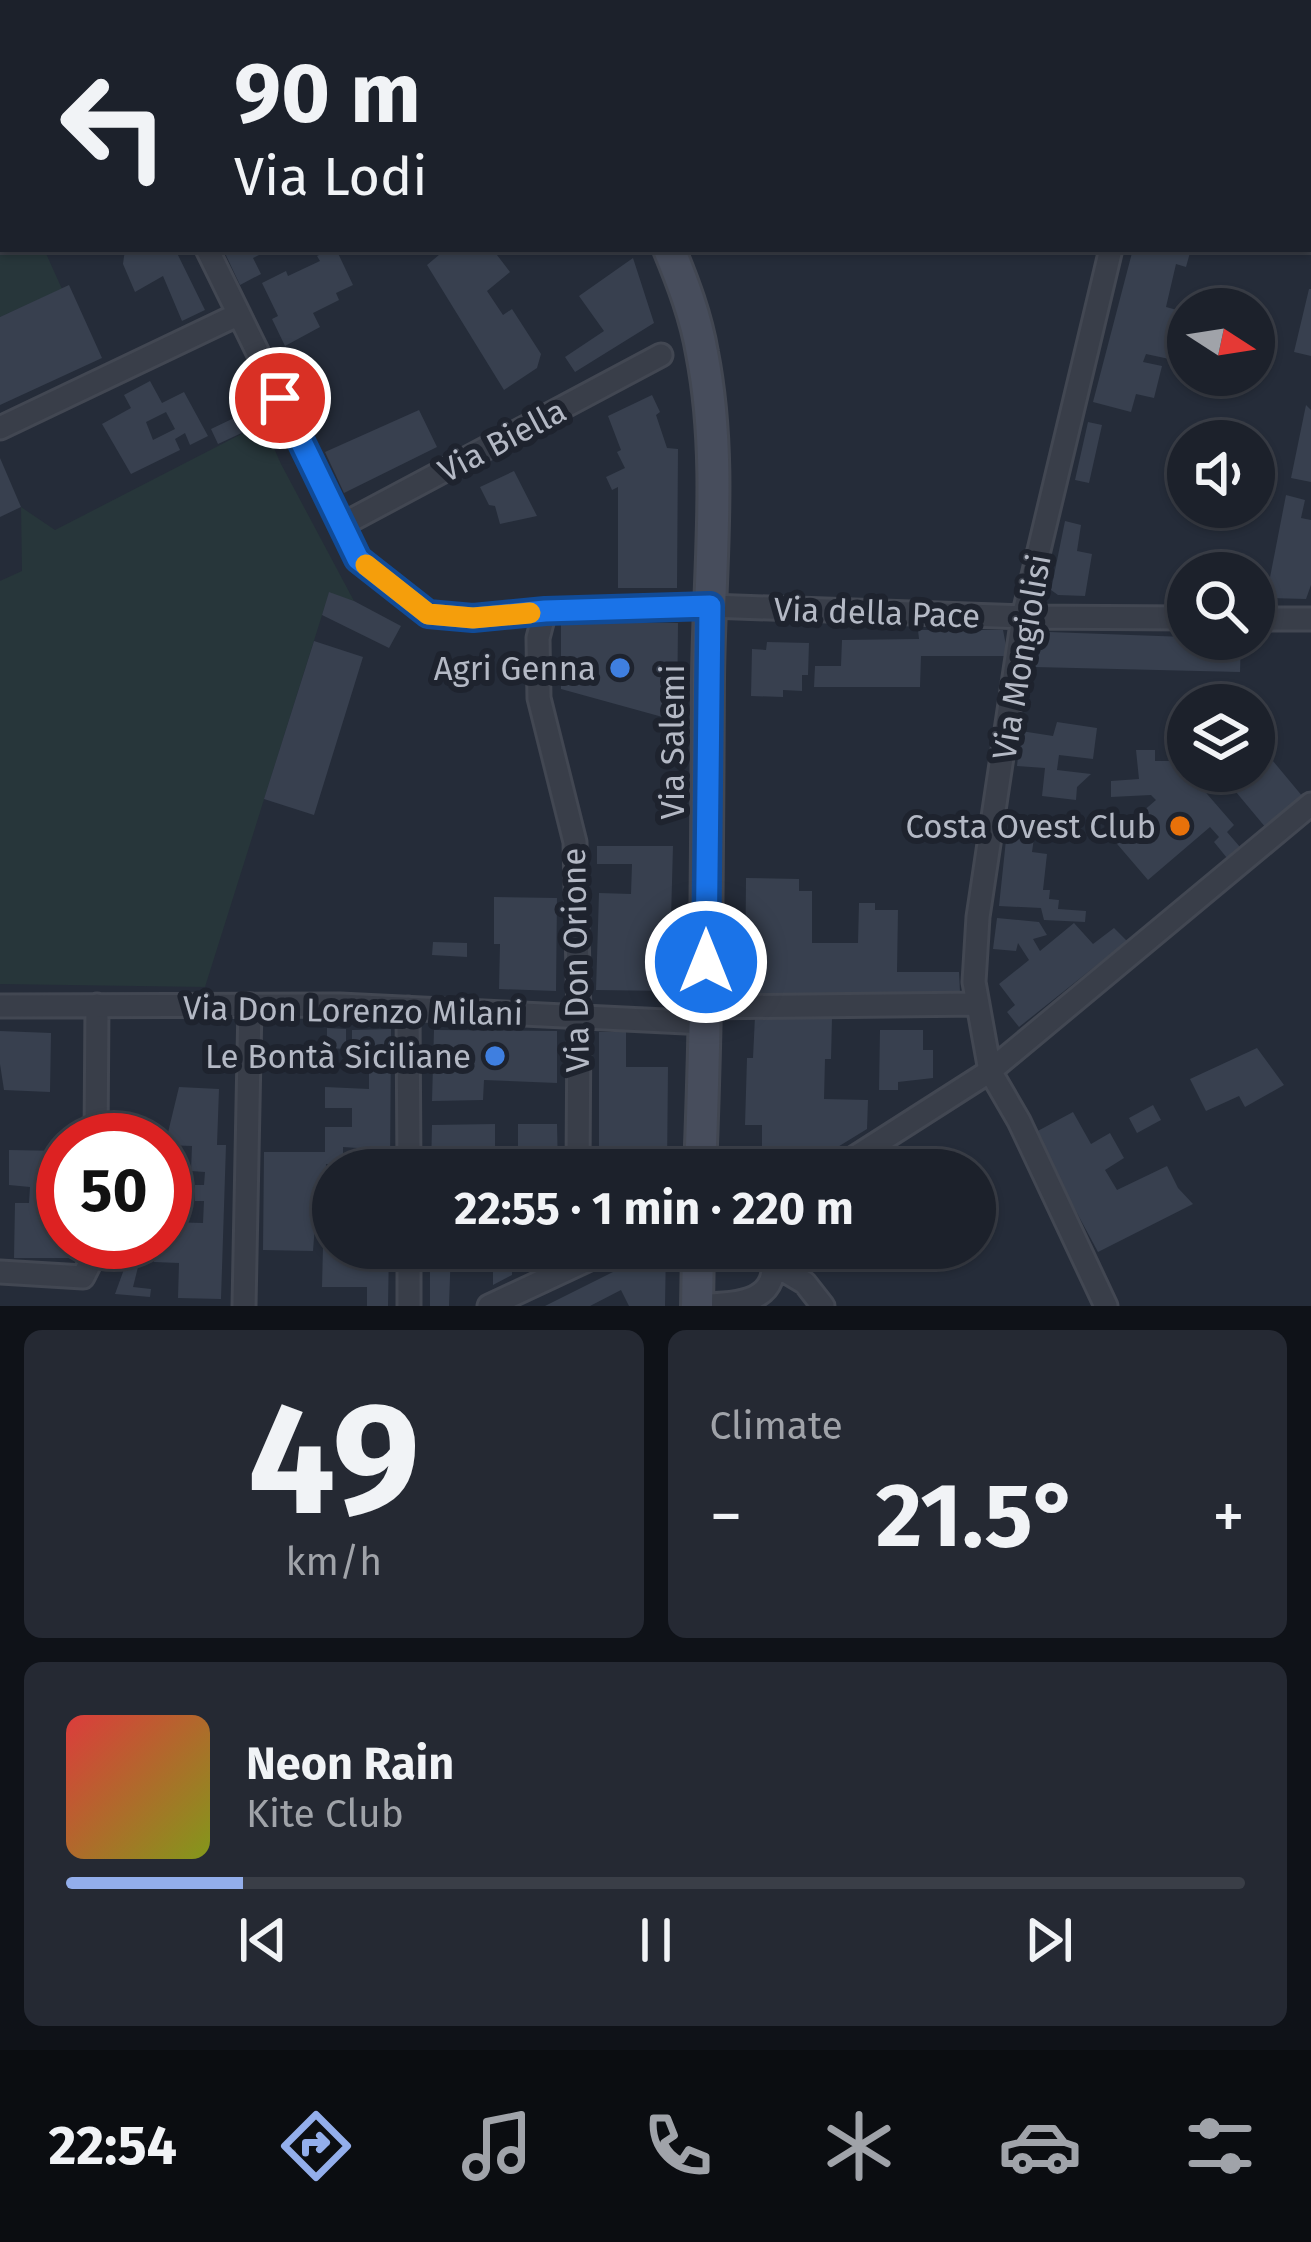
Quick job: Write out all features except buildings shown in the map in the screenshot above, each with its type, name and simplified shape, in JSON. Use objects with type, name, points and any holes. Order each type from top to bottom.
[{"type":"main road","name":"Via Salemi","points":[[670,252],[702,352],[711,420],[701,1149]]},
{"type":"main road","points":[[697,1305],[698,1269]]},
{"type":"street","points":[[208,252],[342,525]]},
{"type":"street","name":"Via Mongiolisi","points":[[1106,1306],[1019,1121],[990,1071],[974,982],[978,917],[1024,617],[1110,252]]},
{"type":"street","points":[[0,428],[239,314]]},
{"type":"street","name":"Via Biella","points":[[342,525],[661,355]]},
{"type":"street","name":"Via della Pace","points":[[342,525],[358,559],[428,614],[473,618],[710,606],[1167,618]]},
{"type":"street","name":"Via Don Orione","points":[[545,611],[538,638],[539,698],[574,842],[578,1149]]},
{"type":"street","points":[[1275,619],[1311,619]]},
{"type":"street","points":[[868,1149],[990,1071],[1311,804]]},
{"type":"street","name":"Via Don Lorenzo Milani","points":[[0,1006],[250,1005],[578,1016],[978,1004]]},
{"type":"street","points":[[96,1113],[97,1005]]},
{"type":"street","points":[[244,1306],[250,1005]]},
{"type":"street","points":[[408,1008],[409,1149]]},
{"type":"street","points":[[0,1272],[83,1276],[87,1269]]},
{"type":"street","points":[[409,1269],[409,1306]]},
{"type":"street","points":[[489,1306],[554,1269]]},
{"type":"street","points":[[697,1305],[736,1304],[757,1297],[770,1283],[771,1269]]},
{"type":"street","points":[[788,1269],[823,1306]]},
{"type":"shaded area","points":[[0,252],[45,252],[62,289],[0,317]]},
{"type":"shaded area","points":[[263,423],[354,601],[329,593],[205,987],[0,984],[0,581],[22,571],[21,507],[55,530]]},
{"type":"slow traffic","points":[[366,565],[428,614],[473,618],[530,613]]},
{"type":"place","name":"Agri Genna","points":[[620,668]]},
{"type":"place","name":"Costa Ovest Club","points":[[1180,826]]},
{"type":"place","name":"Le Bontà Siciliane","points":[[495,1056]]},
{"type":"route","points":[[280,398],[358,559],[428,614],[473,618],[710,606],[706,962]]}]
